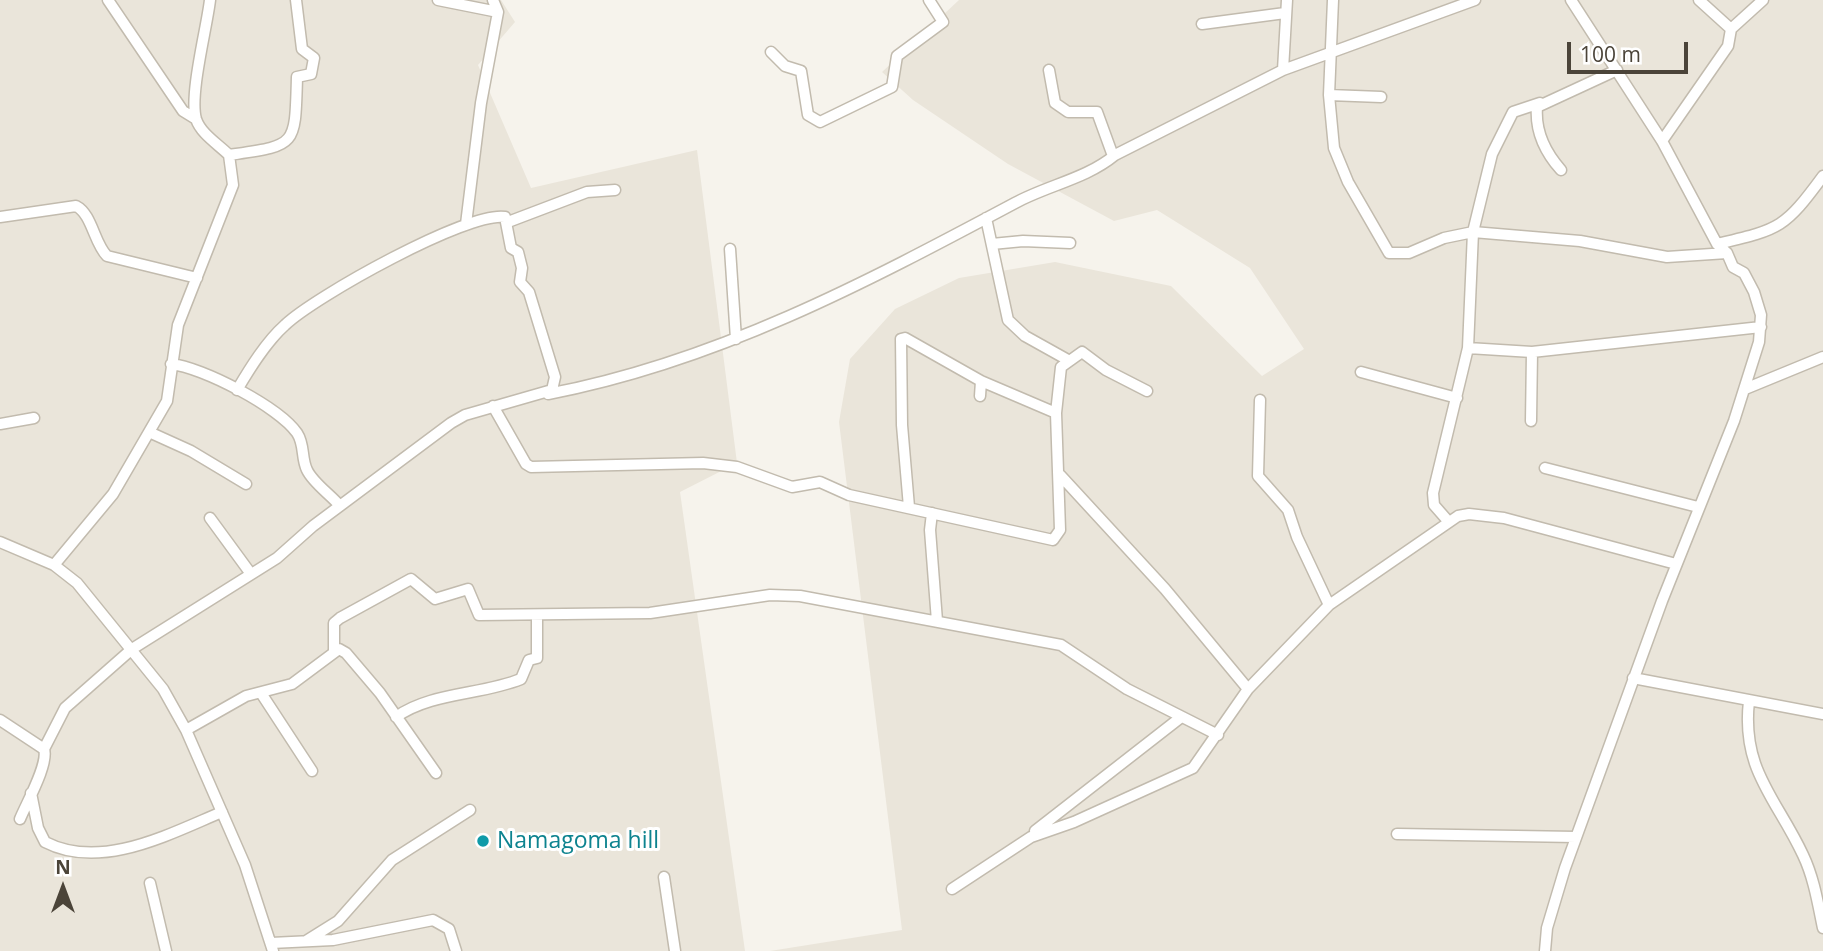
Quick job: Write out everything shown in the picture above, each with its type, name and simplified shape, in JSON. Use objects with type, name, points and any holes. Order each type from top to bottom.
[{"type":"street","points":[[54,565],[113,494],[167,401],[178,325],[233,185],[229,155],[208,137],[196,119],[183,111],[108,0]]},
{"type":"street","points":[[196,119],[199,71],[210,0]]},
{"type":"street","points":[[229,155],[277,148],[289,137],[294,126],[297,77],[311,74],[314,58],[302,49],[296,0]]},
{"type":"street","points":[[438,0],[498,12]]},
{"type":"street","points":[[466,224],[481,103],[498,12],[493,0]]},
{"type":"street","points":[[771,52],[785,66],[801,71],[808,116],[820,122],[892,87],[897,56],[943,22],[929,0]]},
{"type":"street","points":[[1283,70],[1287,0]]},
{"type":"street","points":[[1333,0],[1329,95],[1334,148],[1339,163],[1389,253],[1409,253],[1444,238],[1473,232],[1580,241],[1667,257],[1727,253]]},
{"type":"street","points":[[520,399],[594,384],[736,339],[850,290],[1036,192],[1102,166],[1115,155],[1283,70],[1475,0]]},
{"type":"street","points":[[1544,950],[1547,928],[1576,837],[1676,564],[1745,389],[1761,327],[1754,292],[1744,273],[1733,267],[1727,253],[1717,244],[1662,141],[1571,0]]},
{"type":"street","points":[[1699,0],[1731,29]]},
{"type":"street","points":[[1662,141],[1726,51],[1731,29],[1763,0]]},
{"type":"street","points":[[1202,24],[1285,13]]},
{"type":"street","points":[[1049,70],[1055,103],[1068,112],[1097,112],[1108,150],[1115,155]]},
{"type":"street","points":[[1448,522],[1434,505],[1433,494],[1468,348],[1473,232],[1492,154],[1513,113],[1617,70]]},
{"type":"street","points":[[1329,95],[1381,97]]},
{"type":"street","points":[[1540,103],[1537,112],[1539,134],[1545,148],[1561,170]]},
{"type":"street","points":[[1717,244],[1780,225],[1795,214],[1823,176]]},
{"type":"street","points":[[508,222],[587,192],[615,190]]},
{"type":"street","points":[[1810,194],[1823,193]]},
{"type":"street","points":[[0,218],[76,206],[85,213],[101,250],[107,256],[197,278]]},
{"type":"street","points":[[44,749],[65,708],[132,649],[278,558],[313,526],[451,423],[465,415],[552,390],[555,377],[529,292],[520,282],[523,268],[519,252],[511,248],[505,217],[498,216],[466,224],[341,287],[284,325],[237,390]]},
{"type":"street","points":[[986,218],[1008,320],[1025,336],[1068,360]]},
{"type":"street","points":[[992,244],[1070,243]]},
{"type":"street","points":[[730,249],[736,339]]},
{"type":"street","points":[[1468,348],[1532,352],[1761,327]]},
{"type":"street","points":[[909,507],[902,425],[901,339],[905,338],[981,381],[1056,413]]},
{"type":"street","points":[[1531,421],[1532,352]]},
{"type":"street","points":[[493,406],[531,467],[649,463],[728,465],[792,487],[820,482],[849,495],[1053,540],[1060,530],[1056,413],[1058,376],[1068,360],[1077,353],[1087,353],[1106,370],[1147,391]]},
{"type":"street","points":[[1745,389],[1823,357]]},
{"type":"street","points":[[171,364],[205,372],[289,423],[299,436],[307,469],[340,506]]},
{"type":"street","points":[[1361,372],[1457,398]]},
{"type":"street","points":[[980,396],[981,381]]},
{"type":"street","points":[[1260,400],[1258,476],[1288,510],[1297,537],[1329,605]]},
{"type":"street","points":[[0,424],[34,418]]},
{"type":"street","points":[[149,432],[191,451],[246,484]]},
{"type":"street","points":[[1545,468],[1698,507]]},
{"type":"street","points":[[1059,475],[1165,589],[1248,689]]},
{"type":"street","points":[[932,513],[930,530],[937,621]]},
{"type":"street","points":[[1018,845],[1193,768],[1248,689],[1329,605],[1448,522],[1469,514],[1504,518],[1676,564]]},
{"type":"street","points":[[210,518],[251,573]]},
{"type":"street","points":[[0,542],[54,565],[77,583],[163,689],[186,730],[245,865],[272,947],[366,935],[433,920],[449,929],[456,951]]},
{"type":"street","points":[[334,650],[334,623],[406,580],[418,582],[435,599],[468,589],[479,615],[650,613],[770,595],[800,596],[1061,645],[1127,689],[1218,735]]},
{"type":"street","points":[[396,717],[409,708],[450,696],[480,693],[521,680],[529,660],[537,658],[537,615]]},
{"type":"street","points":[[186,730],[246,696],[292,684],[334,650]]},
{"type":"street","points":[[334,650],[346,653],[436,773]]},
{"type":"street","points":[[1633,678],[1823,714]]},
{"type":"street","points":[[261,693],[312,771]]},
{"type":"street","points":[[1749,701],[1747,728],[1756,772],[1803,855],[1821,911],[1823,928]]},
{"type":"street","points":[[952,889],[1018,845],[1180,718]]},
{"type":"street","points":[[0,720],[44,749],[46,754],[20,819]]},
{"type":"street","points":[[31,793],[38,828],[45,842],[76,853],[125,848],[222,812]]},
{"type":"street","points":[[306,941],[338,921],[392,860],[470,810]]},
{"type":"street","points":[[1397,834],[1576,837]]},
{"type":"street","points":[[664,877],[675,951]]},
{"type":"street","points":[[150,883],[166,951]]},
{"type":"shaded area","points":[[0,0],[501,0],[515,22],[478,65],[531,188],[697,150],[737,463],[680,492],[745,951],[0,951]]},
{"type":"shaded area","points":[[959,0],[1823,0],[1823,951],[770,951],[902,930],[839,422],[850,359],[895,309],[959,278],[1055,262],[1171,286],[1262,376],[1304,349],[1250,268],[1157,210],[1114,221],[1008,164],[913,100],[882,72]]},
{"type":"place","name":"Namagoma hill","points":[[483,841]]}]
